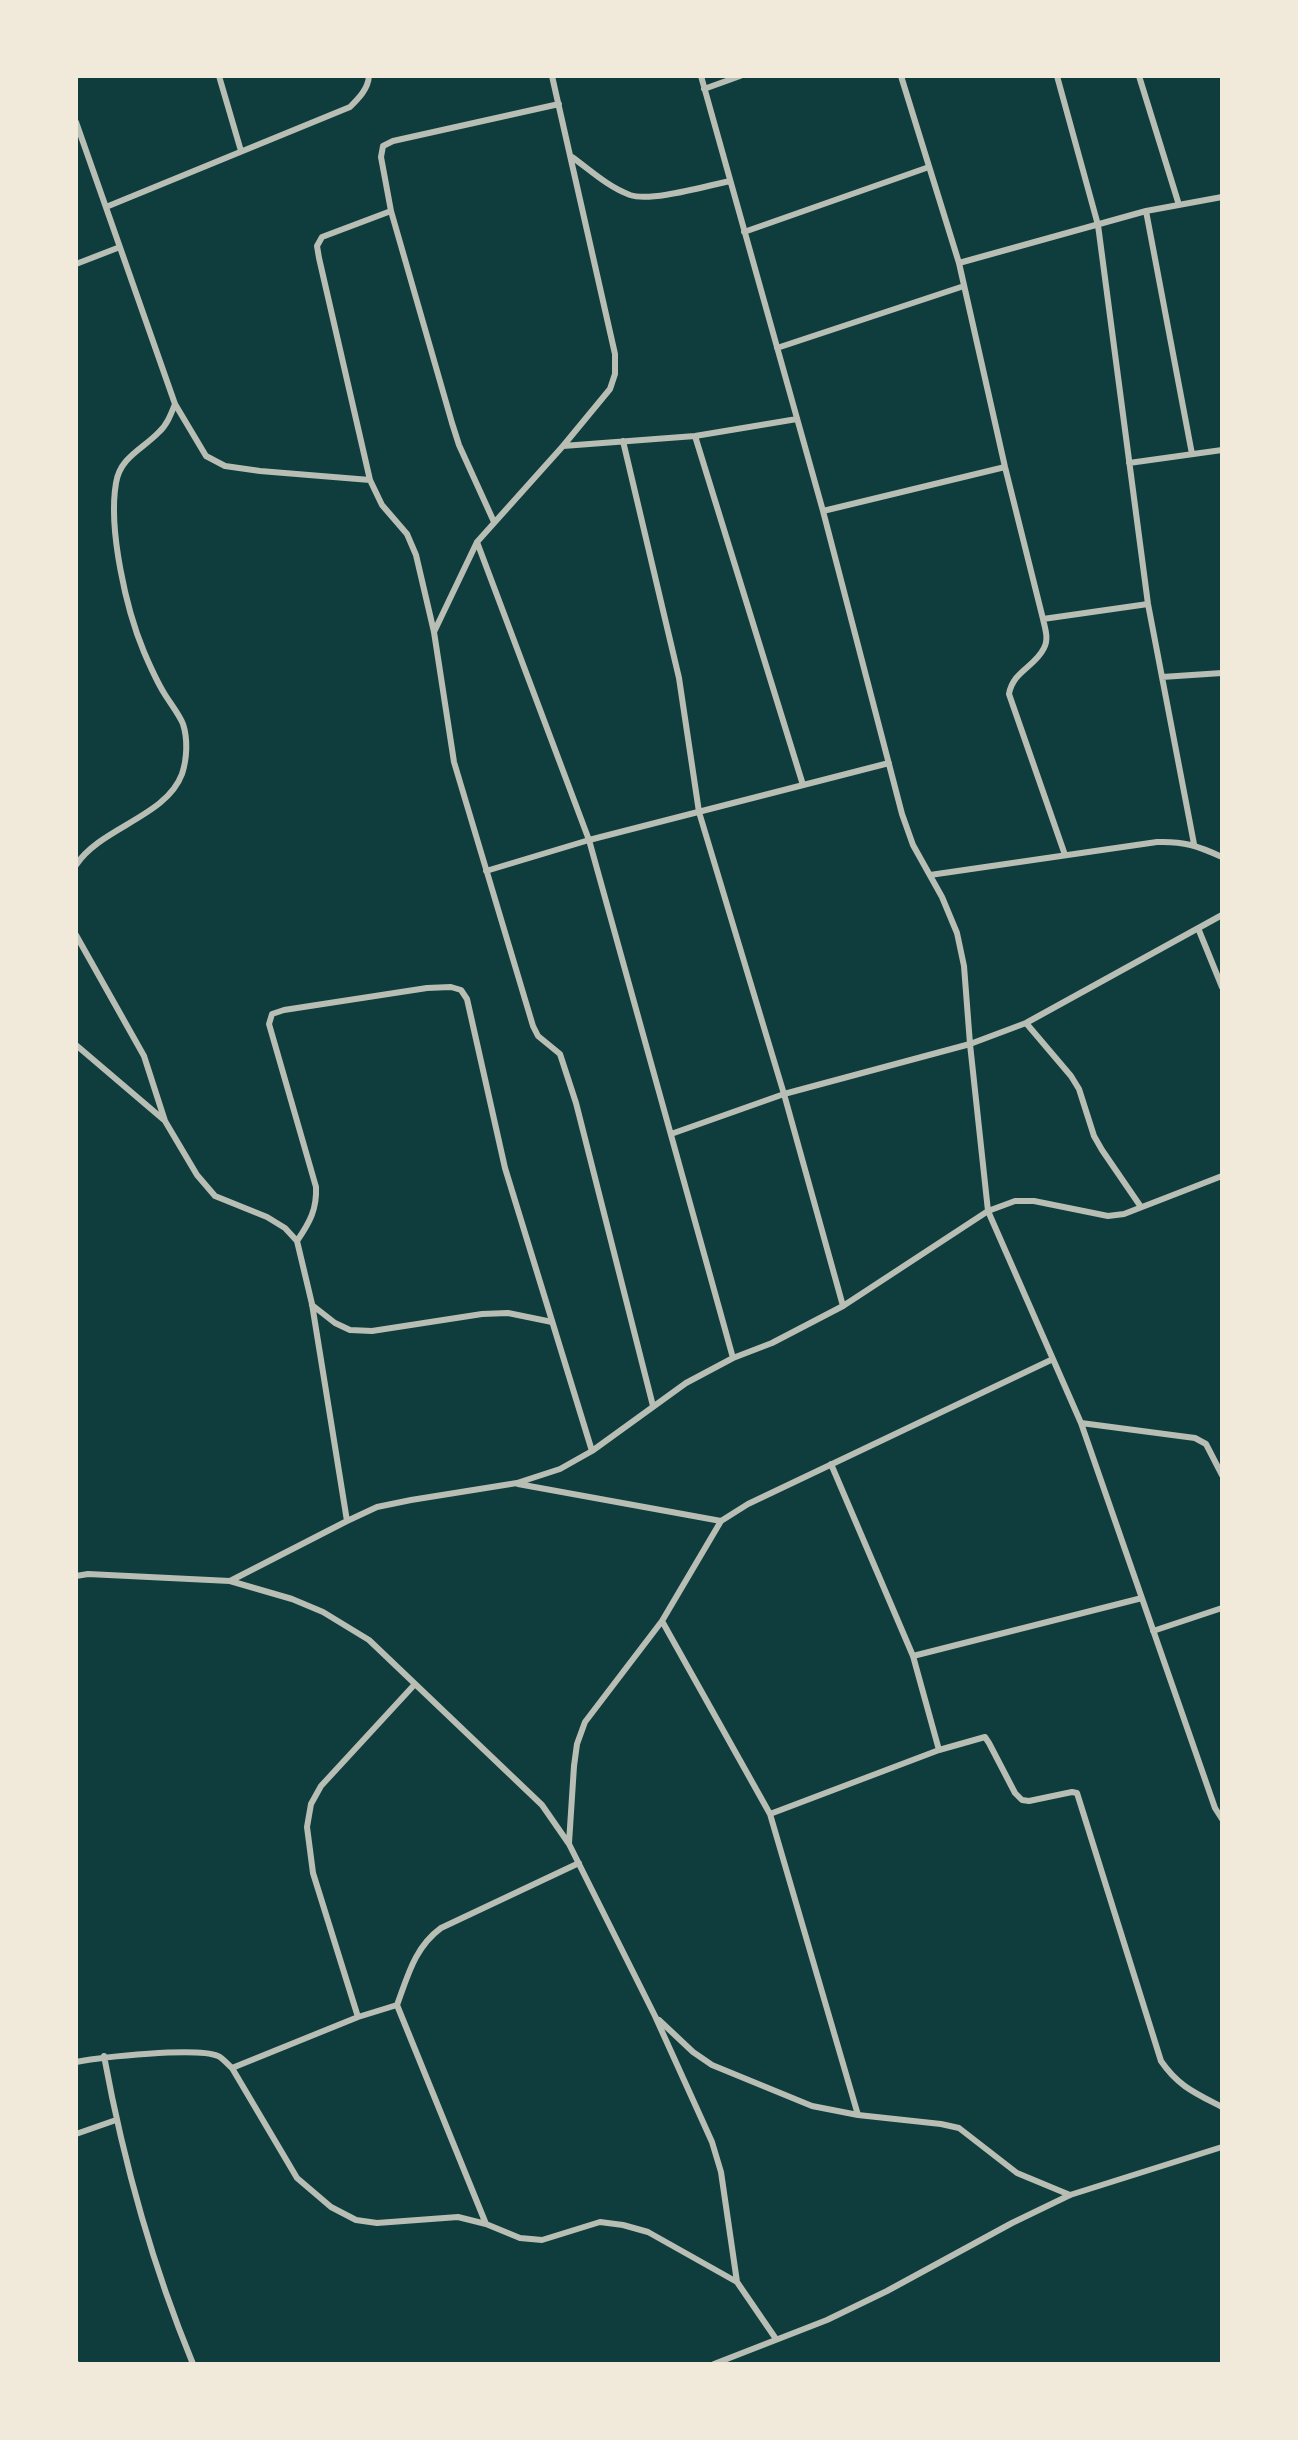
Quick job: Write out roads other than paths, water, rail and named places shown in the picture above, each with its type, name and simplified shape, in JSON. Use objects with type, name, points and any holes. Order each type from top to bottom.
[{"type":"street","points":[[219,76],[241,151]]},
{"type":"street","points":[[106,207],[350,106],[360,96],[368,83],[369,76]]},
{"type":"street","points":[[434,632],[477,542],[563,446],[610,389],[615,374],[615,354],[552,76]]},
{"type":"street","points":[[700,76],[823,512],[913,845],[942,897],[957,933],[964,966],[988,1211],[1081,1423],[1215,1808],[1221,1819]]},
{"type":"street","points":[[704,88],[740,76]]},
{"type":"street","points":[[901,76],[959,263],[1005,467],[1043,619],[1046,637],[1044,648],[1011,683],[1009,694],[1065,855]]},
{"type":"street","points":[[1057,76],[1098,225],[1148,604],[1194,844]]},
{"type":"street","points":[[1139,76],[1179,205]]},
{"type":"street","points":[[494,522],[459,445],[452,423],[391,211],[381,157],[383,146],[393,141],[559,105]]},
{"type":"street","points":[[76,122],[175,405],[206,456],[225,466],[370,480]]},
{"type":"street","points":[[571,157],[615,188],[632,195],[649,197],[730,181]]},
{"type":"street","points":[[744,232],[929,167]]},
{"type":"street","points":[[959,263],[1146,211],[1221,197]]},
{"type":"street","points":[[391,211],[322,237],[317,246],[370,480],[382,505],[412,543],[434,632],[454,762],[533,1026],[538,1036],[560,1054],[576,1103],[653,1406]]},
{"type":"street","points":[[1146,211],[1192,454]]},
{"type":"street","points":[[76,264],[120,247]]},
{"type":"street","points":[[777,348],[964,286]]},
{"type":"street","points":[[76,865],[102,839],[163,801],[181,775],[187,746],[183,724],[158,683],[143,650],[127,600],[115,539],[116,483],[121,468],[134,452],[160,432],[175,405]]},
{"type":"street","points":[[563,446],[695,436],[797,419]]},
{"type":"street","points":[[695,436],[803,785]]},
{"type":"street","points":[[623,441],[679,678],[699,812],[784,1094],[843,1306]]},
{"type":"street","points":[[1129,463],[1221,450]]},
{"type":"street","points":[[823,512],[1005,467]]},
{"type":"street","points":[[477,542],[589,840],[733,1358]]},
{"type":"street","points":[[1043,619],[1148,604]]},
{"type":"street","points":[[1162,677],[1221,673]]},
{"type":"street","points":[[486,871],[589,840],[889,763]]},
{"type":"street","points":[[930,875],[1157,842],[1176,841],[1194,844],[1221,857]]},
{"type":"street","points":[[671,1134],[784,1094],[970,1044],[1026,1023],[1221,915]]},
{"type":"street","points":[[1198,928],[1221,987]]},
{"type":"street","points":[[76,935],[144,1056],[165,1121],[197,1175],[215,1196],[267,1218],[285,1228],[297,1241],[312,1304],[347,1521]]},
{"type":"street","points":[[297,1241],[312,1221],[317,1203],[316,1187],[269,1024],[272,1014],[284,1010],[427,987],[451,987],[461,990],[467,999],[505,1168],[592,1451]]},
{"type":"street","points":[[1026,1023],[1071,1076],[1079,1089],[1094,1136],[1101,1150],[1141,1207]]},
{"type":"street","points":[[76,1045],[165,1121]]},
{"type":"street","points":[[230,1581],[377,1507],[517,1483],[560,1469],[592,1451],[686,1383],[733,1358],[772,1343],[843,1306],[988,1211],[1015,1201],[1034,1200],[1108,1216],[1124,1214],[1221,1176]]},
{"type":"street","points":[[312,1304],[335,1323],[350,1330],[372,1331],[482,1314],[508,1313],[552,1322]]},
{"type":"street","points":[[569,1844],[574,1766],[577,1744],[585,1722],[662,1620],[721,1521],[748,1504],[1053,1359]]},
{"type":"street","points":[[1081,1423],[1195,1438],[1206,1444],[1221,1472]]},
{"type":"street","points":[[831,1464],[913,1656],[939,1750]]},
{"type":"street","points":[[517,1483],[721,1521]]},
{"type":"street","points":[[76,1576],[88,1574],[230,1581],[292,1599],[323,1612],[369,1640],[542,1805],[579,1863],[655,2016],[712,2142],[721,2172],[737,2283]]},
{"type":"street","points":[[913,1656],[1142,1598]]},
{"type":"street","points":[[1153,1631],[1221,1608]]},
{"type":"street","points":[[662,1620],[770,1814],[858,2115]]},
{"type":"street","points":[[358,2017],[313,1873],[307,1827],[311,1804],[321,1786],[415,1684]]},
{"type":"street","points":[[770,1814],[939,1750],[985,1737],[1015,1793],[1022,1800],[1029,1801],[1072,1792],[1077,1793],[1161,2061],[1172,2077],[1187,2089],[1221,2107]]},
{"type":"street","points":[[486,2224],[397,2005],[415,1956],[429,1937],[441,1928],[579,1863]]},
{"type":"street","points":[[232,2068],[358,2017],[397,2005]]},
{"type":"street","points":[[655,2016],[693,2052],[712,2065],[812,2106],[858,2115],[959,2128],[1017,2173],[1070,2195]]},
{"type":"street","points":[[76,2062],[104,2056],[202,2053],[219,2056],[232,2068],[297,2178],[331,2207],[356,2220],[377,2223],[458,2217],[486,2224],[520,2238],[542,2240],[600,2222],[623,2224],[648,2232],[737,2283],[776,2339]]},
{"type":"street","points":[[104,2056],[116,2120],[167,2298],[193,2364]]},
{"type":"street","points":[[76,2134],[116,2120]]},
{"type":"street","points":[[714,2364],[827,2320],[887,2292],[1012,2223],[1070,2195],[1221,2148]]}]
